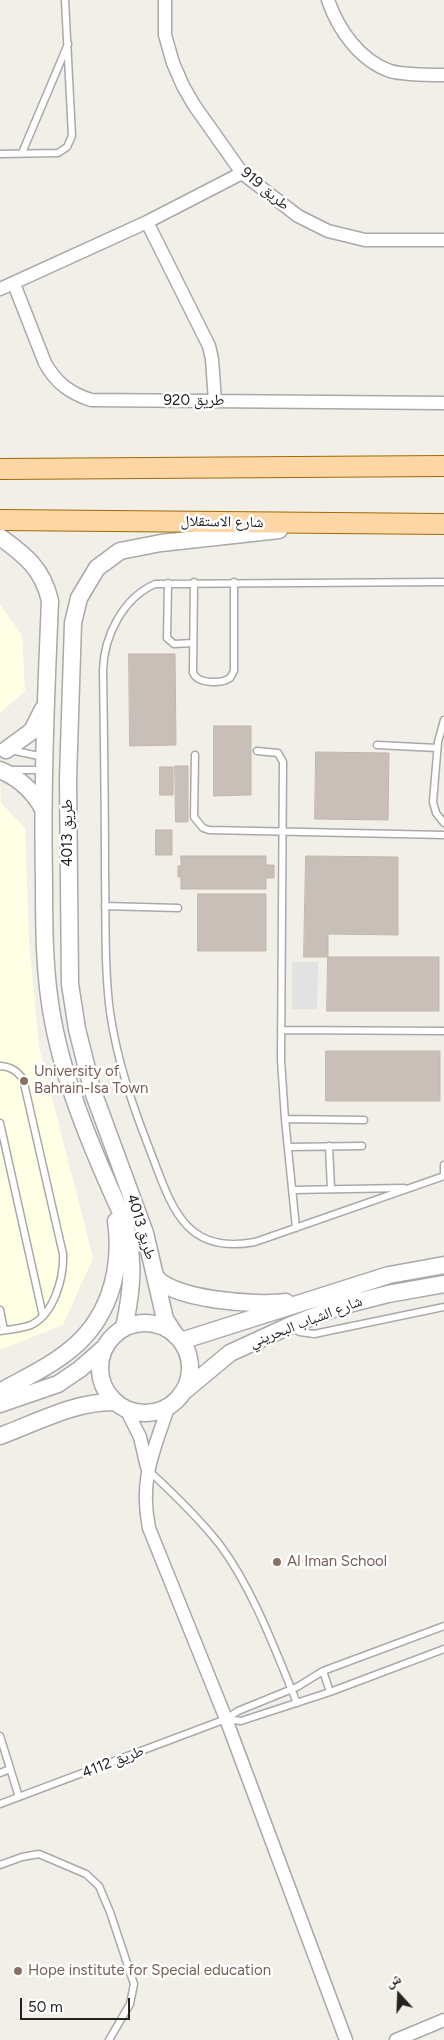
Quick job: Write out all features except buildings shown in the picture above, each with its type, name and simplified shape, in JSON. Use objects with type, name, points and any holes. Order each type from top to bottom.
[{"type":"main road","points":[[0,468],[444,466]]},
{"type":"main road","name":"شارع الاستقلال","points":[[0,520],[444,524]]},
{"type":"street","name":"طريق 919","points":[[165,0],[165,34],[172,63],[194,105],[242,173],[298,216],[328,231],[365,240],[444,240]]},
{"type":"street","points":[[328,0],[334,17],[348,39],[367,58],[390,71],[444,75]]},
{"type":"street","points":[[0,289],[147,222],[242,173]]},
{"type":"street","points":[[147,222],[209,346],[212,359],[215,401]]},
{"type":"street","name":"طريق 920","points":[[14,284],[45,363],[52,375],[68,390],[91,400],[444,403]]},
{"type":"street","name":"طريق 4013","points":[[178,1338],[165,1319],[145,1233],[92,1090],[77,1029],[70,984],[68,778],[73,623],[79,598],[97,568],[120,551],[141,545],[339,524]]},
{"type":"street","name":"طريق 4013","points":[[0,537],[30,560],[38,569],[50,601],[46,702],[49,764],[42,809],[45,938],[52,1020],[70,1086],[123,1217],[130,1239],[133,1262],[132,1285],[124,1328]]},
{"type":"street","points":[[3,750],[32,732],[46,702]]},
{"type":"street","points":[[68,778],[49,764],[69,750]]},
{"type":"street","points":[[0,770],[25,784],[35,796],[42,809]]},
{"type":"street","points":[[0,1392],[41,1370],[66,1353],[82,1339],[96,1322],[107,1303],[114,1283],[118,1262],[119,1240],[112,1192]]},
{"type":"street","name":"شارع الشباب البحريني","points":[[178,1338],[320,1298],[390,1275],[444,1265]]},
{"type":"street","points":[[155,1276],[159,1282],[169,1288],[228,1302],[274,1304],[320,1298]]},
{"type":"street","name":"شارع الشباب البحريني","points":[[182,1393],[230,1353],[289,1326],[341,1306],[388,1294],[444,1284]]},
{"type":"street","points":[[0,1404],[58,1384],[80,1369],[124,1328],[134,1324],[157,1324],[178,1338],[187,1353],[190,1366],[188,1380],[182,1393],[169,1405],[159,1410],[148,1412],[100,1402],[80,1405],[4,1436]]},
{"type":"street","points":[[104,1348],[100,1371],[102,1383],[108,1393],[121,1405],[140,1437],[147,1470],[145,1508],[149,1528],[226,1719],[346,2040]]},
{"type":"street","points":[[147,1470],[169,1405]]},
{"type":"street","points":[[396,2040],[444,2020]]},
{"type":"lane","points":[[0,154],[58,153],[67,147],[72,136],[65,0]]},
{"type":"lane","points":[[22,153],[68,42]]},
{"type":"lane","points":[[444,582],[194,582],[156,584],[142,590],[131,600],[107,640],[104,655],[107,979],[116,1046],[135,1111],[166,1194],[175,1211],[186,1226],[201,1237],[218,1244],[237,1246],[255,1242],[444,1176],[444,1165]]},
{"type":"lane","points":[[194,582],[193,672],[195,676],[202,680],[223,681],[230,678],[234,671],[234,582]]},
{"type":"lane","points":[[168,583],[167,638],[174,644],[193,643]]},
{"type":"lane","points":[[444,724],[437,748],[433,802],[436,813],[444,823]]},
{"type":"lane","points":[[377,746],[437,748]]},
{"type":"lane","points":[[3,750],[29,752],[49,764]]},
{"type":"lane","points":[[257,751],[274,752],[282,758],[281,1030],[285,1119],[296,1228]]},
{"type":"lane","points":[[196,755],[193,810],[197,823],[210,830],[444,835]]},
{"type":"lane","points":[[0,770],[49,764]]},
{"type":"lane","points":[[105,906],[178,908]]},
{"type":"lane","points":[[281,1030],[444,1031]]},
{"type":"lane","points":[[0,1066],[16,1070],[23,1079],[63,1254],[62,1276],[53,1300],[43,1316],[28,1326],[2,1330],[0,1310]]},
{"type":"lane","points":[[285,1119],[364,1120]]},
{"type":"lane","points":[[0,1123],[43,1316]]},
{"type":"lane","points":[[288,1146],[362,1146]]},
{"type":"lane","points":[[329,1146],[331,1189]]},
{"type":"lane","points":[[292,1190],[410,1188]]},
{"type":"lane","points":[[289,1326],[300,1332],[314,1334],[444,1307]]},
{"type":"lane","points":[[147,1470],[198,1520],[239,1573],[297,1703]]},
{"type":"lane","points":[[226,1719],[238,1711],[292,1690],[323,1671],[444,1626]]},
{"type":"lane","points":[[226,1719],[242,1721],[330,1692],[444,1649]]},
{"type":"lane","points":[[323,1671],[330,1692]]},
{"type":"lane","name":"طريق 4112","points":[[0,1804],[226,1719]]},
{"type":"lane","points":[[0,1736],[19,1797]]},
{"type":"lane","points":[[0,1773],[10,1769]]},
{"type":"lane","points":[[0,1865],[22,1857],[39,1854],[86,1874],[99,1886],[110,1912],[134,1984],[130,2004],[109,2040]]},
{"type":"shaded area","points":[[0,605],[22,635],[25,691],[0,713]]},
{"type":"shaded area","name":"University of Bahrain-Isa Town","points":[[0,778],[1,803],[25,828],[29,942],[39,1047],[93,1258],[63,1325],[0,1350]]},
{"type":"shaded area","points":[[292,962],[318,962],[317,1009],[292,1009]]},
{"type":"place","name":"University of Bahrain-Isa Town","points":[[24,1081]]},
{"type":"place","name":"Al Iman School","points":[[277,1562]]},
{"type":"place","name":"Hope institute for Special education","points":[[18,1971]]}]
